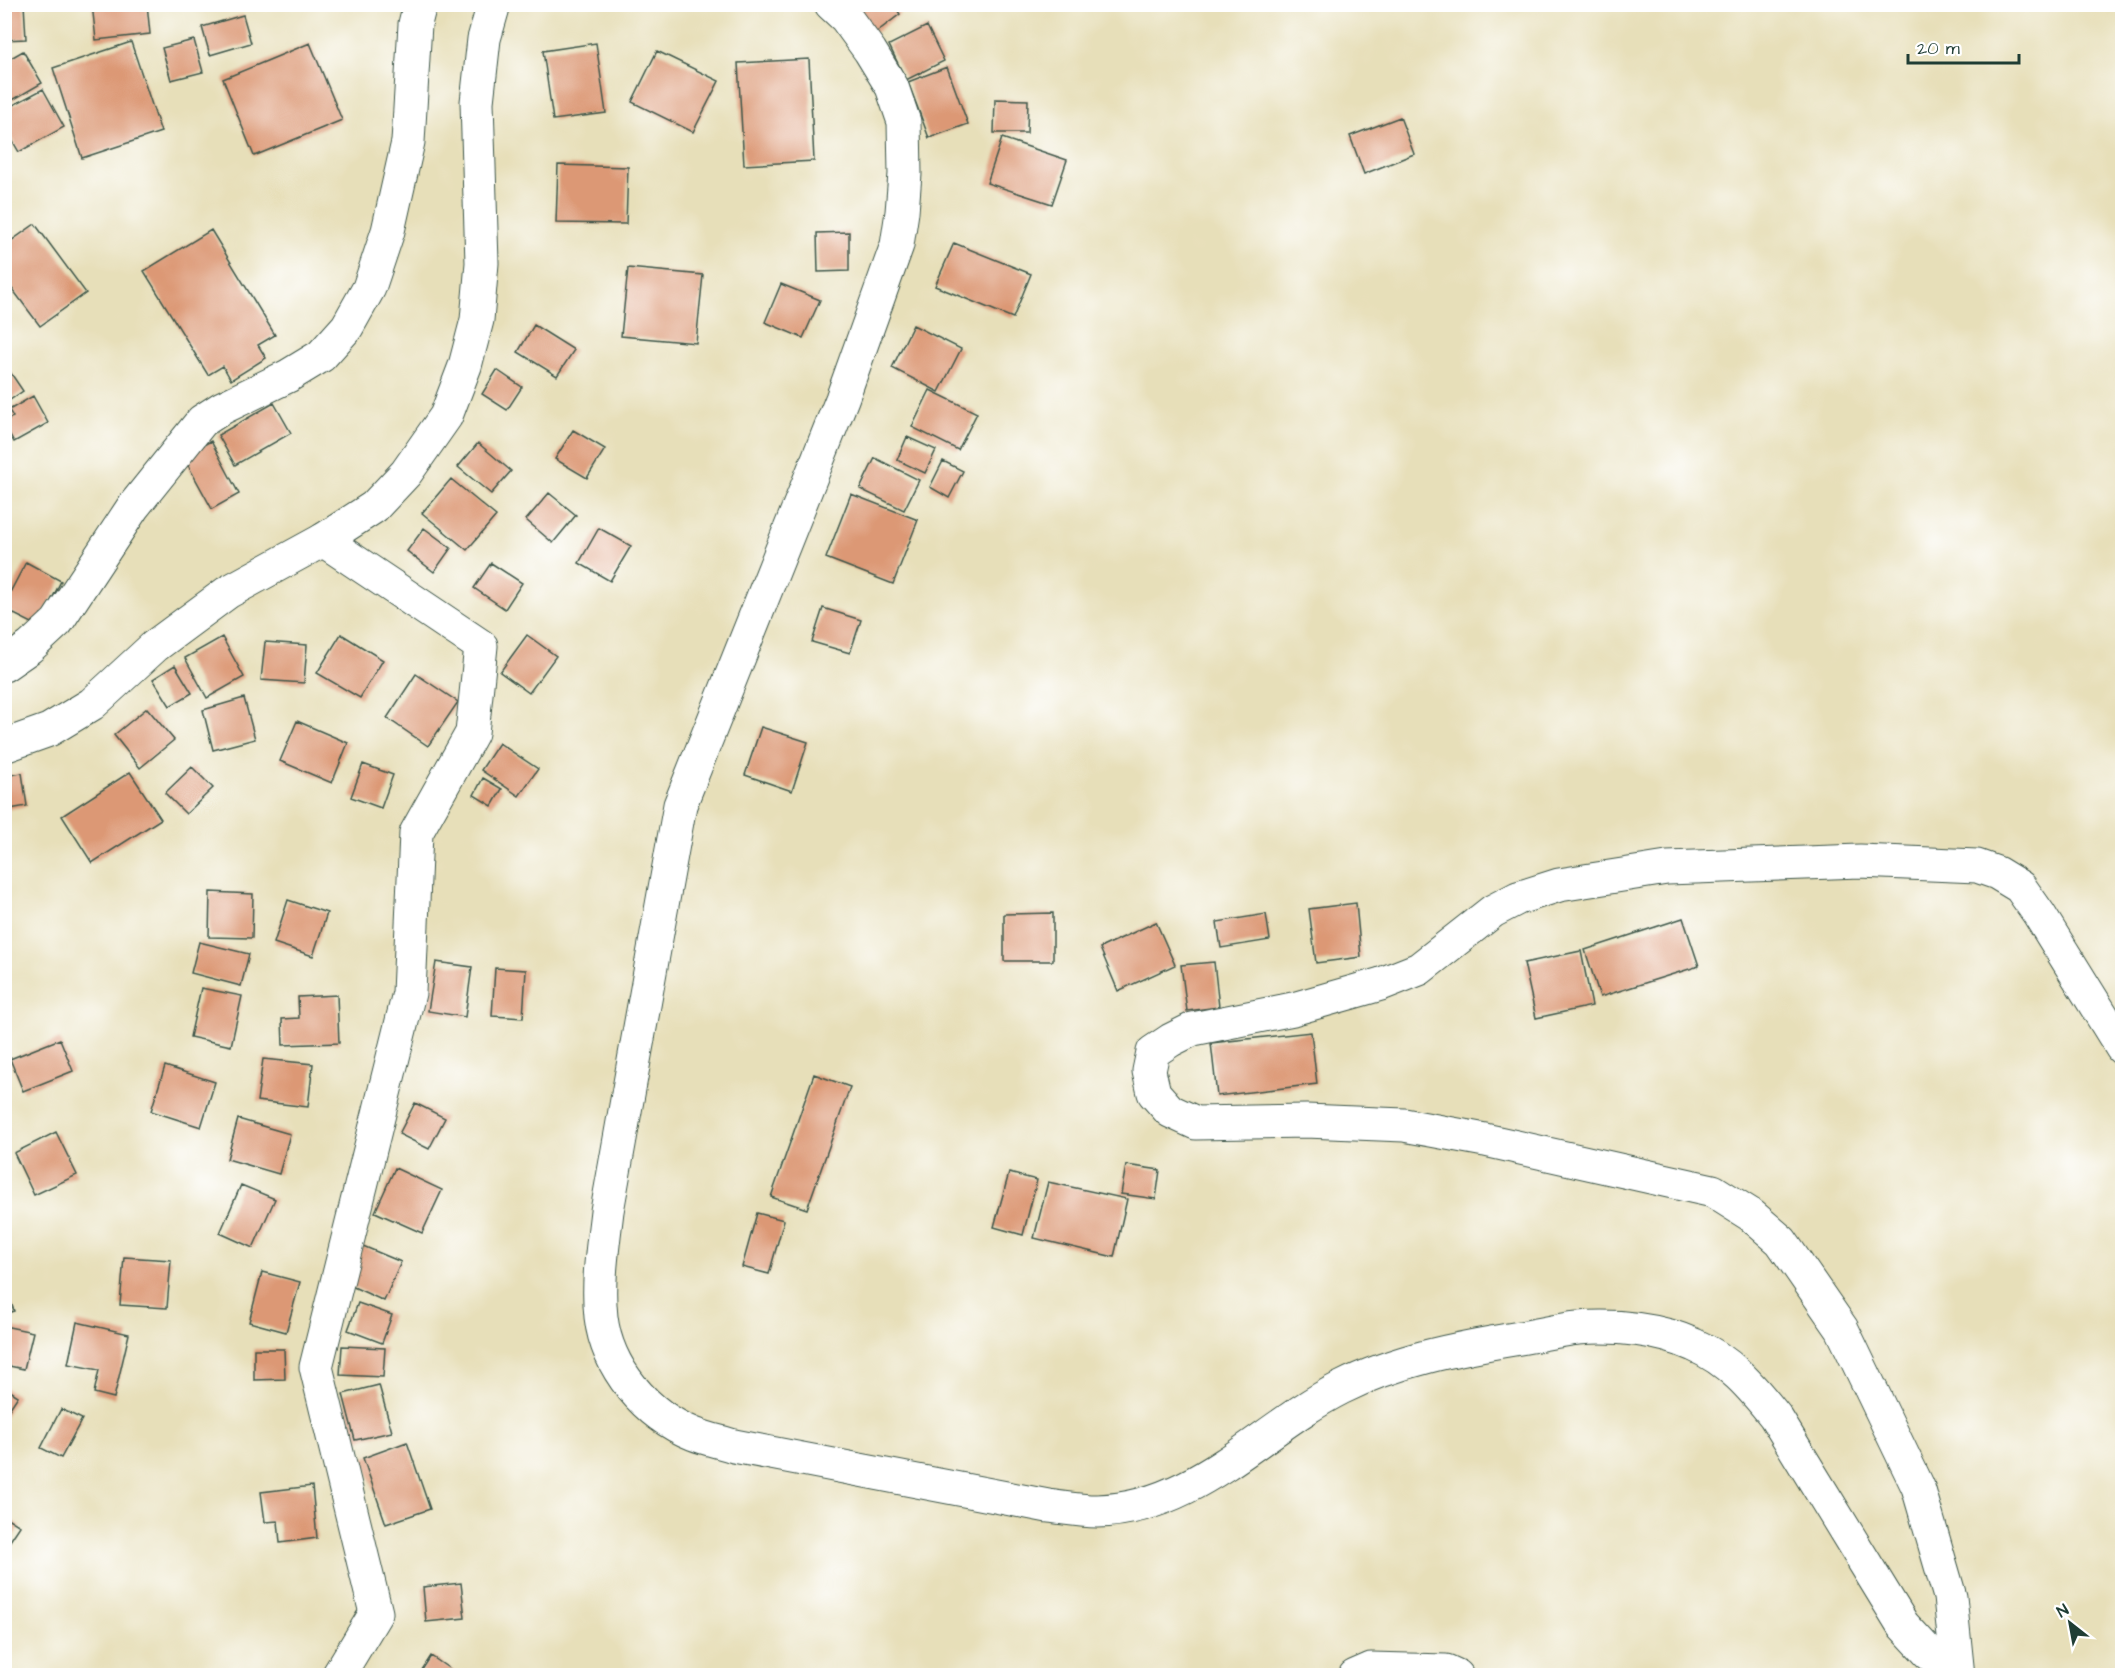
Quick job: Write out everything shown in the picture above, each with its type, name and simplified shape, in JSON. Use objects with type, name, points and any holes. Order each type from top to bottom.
[{"type":"main road","points":[[4,665],[30,647],[57,622],[133,507],[202,421],[222,408],[288,376],[321,356],[347,327],[369,288],[388,231],[408,142],[415,24],[420,4]]},
{"type":"main road","points":[[4,746],[49,730],[92,704],[155,646],[228,592],[323,540],[374,507],[406,474],[446,416],[465,366],[477,321],[482,263],[477,102],[484,39],[494,4]]},
{"type":"main road","points":[[831,4],[846,18],[870,51],[892,87],[904,122],[905,174],[897,245],[842,399],[680,805],[607,1211],[600,1271],[601,1317],[607,1343],[620,1370],[639,1397],[666,1419],[693,1434],[734,1446],[1047,1506],[1097,1511],[1132,1507],[1167,1496],[1197,1483],[1338,1389],[1372,1373],[1468,1346],[1579,1328],[1659,1333],[1694,1345],[1724,1362],[1750,1385],[1775,1416],[1904,1625],[1929,1653],[1958,1676]]},
{"type":"main road","points":[[323,540],[482,646],[472,733],[416,833],[409,993],[316,1367],[376,1613],[338,1676]]},
{"type":"main road","points":[[1958,1676],[1950,1597],[1918,1486],[1842,1329],[1781,1241],[1750,1215],[1713,1191],[1485,1140],[1404,1125],[1306,1120],[1196,1123],[1170,1112],[1154,1093],[1149,1071],[1154,1052],[1193,1029],[1293,1009],[1391,980],[1419,969],[1492,911],[1518,898],[1559,885],[1667,868],[1860,861],[1977,866],[1997,873],[2020,887],[2122,1048]]},
{"type":"main road","points":[[1355,1676],[1371,1669],[1446,1671],[1457,1676]]},
{"type":"building","points":[[4,4],[24,4],[26,39],[4,40]]},
{"type":"building","points":[[92,4],[147,4],[150,34],[96,40]]},
{"type":"building","points":[[851,4],[893,4],[900,14],[874,34]]},
{"type":"building","points":[[243,15],[251,43],[210,55],[202,27]]},
{"type":"building","points":[[927,26],[944,61],[906,80],[889,45]]},
{"type":"building","points":[[194,40],[203,72],[171,80],[162,48]]},
{"type":"building","points":[[131,42],[161,132],[82,158],[53,68]]},
{"type":"building","points":[[310,43],[342,120],[254,156],[223,79]]},
{"type":"building","points":[[596,43],[606,113],[553,120],[543,51]]},
{"type":"building","points":[[23,51],[42,83],[4,105],[4,62]]},
{"type":"building","points":[[657,51],[719,81],[693,132],[632,102]]},
{"type":"building","points":[[809,59],[814,161],[744,165],[738,63]]},
{"type":"building","points":[[947,67],[968,124],[929,138],[908,82]]},
{"type":"building","points":[[43,89],[64,127],[19,152],[4,126],[4,110]]},
{"type":"building","points":[[995,99],[1028,100],[1027,133],[994,133]]},
{"type":"building","points":[[1400,117],[1414,154],[1364,174],[1350,136]]},
{"type":"building","points":[[1002,138],[1067,160],[1052,204],[987,183]]},
{"type":"building","points":[[558,165],[628,167],[626,224],[556,223]]},
{"type":"building","points":[[35,224],[86,293],[40,326],[4,278],[4,246]]},
{"type":"building","points":[[211,230],[275,335],[258,345],[266,358],[231,380],[223,366],[208,375],[144,271]]},
{"type":"building","points":[[849,232],[849,271],[818,272],[817,233]]},
{"type":"building","points":[[954,243],[1031,274],[1013,318],[935,286]]},
{"type":"building","points":[[628,268],[703,275],[696,343],[621,336]]},
{"type":"building","points":[[781,284],[820,300],[803,338],[765,322]]},
{"type":"building","points":[[534,325],[574,350],[557,376],[518,352]]},
{"type":"building","points":[[913,325],[961,349],[939,392],[892,368]]},
{"type":"building","points":[[4,363],[23,391],[4,404]]},
{"type":"building","points":[[497,370],[522,387],[507,410],[482,394]]},
{"type":"building","points":[[930,390],[977,413],[958,450],[912,427]]},
{"type":"building","points":[[33,396],[48,423],[14,442],[4,421],[13,417],[9,410]]},
{"type":"building","points":[[274,403],[291,433],[235,465],[218,435]]},
{"type":"building","points":[[573,430],[605,449],[587,478],[555,459]]},
{"type":"building","points":[[907,437],[936,450],[925,473],[897,460]]},
{"type":"building","points":[[211,441],[239,494],[212,509],[183,456]]},
{"type":"building","points":[[478,443],[511,471],[491,494],[458,467]]},
{"type":"building","points":[[875,458],[919,480],[904,510],[860,489]]},
{"type":"building","points":[[943,461],[963,471],[949,498],[930,487]]},
{"type":"building","points":[[451,479],[496,516],[467,550],[422,513]]},
{"type":"building","points":[[549,493],[576,515],[553,543],[526,520]]},
{"type":"building","points":[[851,494],[918,520],[893,584],[826,558]]},
{"type":"building","points":[[424,528],[451,548],[434,572],[407,551]]},
{"type":"building","points":[[599,528],[631,546],[610,581],[579,563]]},
{"type":"building","points":[[26,562],[61,581],[38,626],[4,609],[4,604]]},
{"type":"building","points":[[491,563],[522,583],[505,609],[474,588]]},
{"type":"building","points":[[823,608],[861,620],[850,653],[812,642]]},
{"type":"building","points":[[341,634],[383,660],[360,698],[317,673]]},
{"type":"building","points":[[527,635],[556,656],[529,693],[500,672]]},
{"type":"building","points":[[222,637],[244,677],[207,698],[185,658]]},
{"type":"building","points":[[265,642],[307,645],[304,683],[261,680]]},
{"type":"building","points":[[175,665],[192,693],[170,706],[153,679]]},
{"type":"building","points":[[416,674],[458,702],[428,746],[387,718]]},
{"type":"building","points":[[244,698],[255,739],[213,750],[203,710]]},
{"type":"building","points":[[147,708],[174,740],[140,768],[114,735]]},
{"type":"building","points":[[297,721],[348,743],[332,783],[280,761]]},
{"type":"building","points":[[761,727],[808,742],[792,791],[745,775]]},
{"type":"building","points":[[499,743],[538,769],[519,796],[481,770]]},
{"type":"building","points":[[363,764],[393,775],[381,808],[351,797]]},
{"type":"building","points":[[192,767],[213,788],[186,814],[165,793]]},
{"type":"building","points":[[130,772],[161,819],[92,863],[62,816]]},
{"type":"building","points":[[22,773],[27,806],[4,810],[4,776]]},
{"type":"building","points":[[483,778],[502,789],[492,806],[474,795]]},
{"type":"building","points":[[210,892],[253,894],[252,938],[209,937]]},
{"type":"building","points":[[288,900],[327,913],[313,956],[274,943]]},
{"type":"building","points":[[1356,903],[1361,957],[1316,963],[1309,909]]},
{"type":"building","points":[[1053,913],[1053,961],[1004,961],[1004,914]]},
{"type":"building","points":[[1266,914],[1270,940],[1221,948],[1217,922]]},
{"type":"building","points":[[1683,918],[1699,966],[1600,997],[1585,950]]},
{"type":"building","points":[[1156,922],[1175,965],[1118,991],[1100,948]]},
{"type":"building","points":[[199,942],[249,954],[241,986],[191,973]]},
{"type":"building","points":[[1581,951],[1592,1006],[1536,1018],[1524,963]]},
{"type":"building","points":[[436,962],[472,967],[465,1017],[428,1011]]},
{"type":"building","points":[[1214,962],[1219,1007],[1187,1011],[1181,965]]},
{"type":"building","points":[[495,968],[526,970],[523,1018],[492,1016]]},
{"type":"building","points":[[201,988],[242,996],[231,1046],[190,1037]]},
{"type":"building","points":[[337,995],[339,1043],[283,1045],[282,1019],[299,1018],[298,997]]},
{"type":"building","points":[[1311,1032],[1317,1084],[1217,1096],[1211,1043]]},
{"type":"building","points":[[60,1039],[73,1071],[23,1091],[10,1059]]},
{"type":"building","points":[[263,1059],[313,1064],[308,1107],[257,1101]]},
{"type":"building","points":[[165,1066],[215,1082],[201,1127],[151,1111]]},
{"type":"building","points":[[814,1074],[850,1087],[807,1209],[771,1197]]},
{"type":"building","points":[[415,1103],[445,1118],[429,1149],[399,1134]]},
{"type":"building","points":[[238,1119],[290,1134],[279,1174],[227,1159]]},
{"type":"building","points":[[56,1132],[77,1175],[34,1195],[14,1153]]},
{"type":"building","points":[[1126,1165],[1160,1170],[1156,1199],[1121,1194]]},
{"type":"building","points":[[395,1168],[442,1190],[422,1233],[375,1212]]},
{"type":"building","points":[[1009,1173],[1037,1180],[1023,1235],[994,1227]]},
{"type":"building","points":[[1048,1182],[1127,1199],[1114,1257],[1034,1238]]},
{"type":"building","points":[[241,1185],[275,1199],[253,1248],[220,1233]]},
{"type":"building","points":[[757,1213],[784,1220],[769,1274],[742,1267]]},
{"type":"building","points":[[363,1246],[401,1262],[384,1301],[347,1284]]},
{"type":"building","points":[[124,1257],[171,1260],[167,1308],[120,1305]]},
{"type":"building","points":[[262,1272],[300,1282],[286,1332],[249,1322]]},
{"type":"building","points":[[4,1282],[14,1311],[4,1314]]},
{"type":"building","points":[[358,1303],[392,1315],[382,1343],[348,1330]]},
{"type":"building","points":[[77,1322],[129,1334],[114,1398],[94,1393],[99,1370],[68,1364]]},
{"type":"building","points":[[4,1326],[33,1332],[24,1369],[4,1365]]},
{"type":"building","points":[[342,1346],[385,1348],[383,1377],[340,1375]]},
{"type":"building","points":[[254,1349],[284,1349],[285,1379],[254,1380]]},
{"type":"building","points":[[379,1385],[392,1432],[355,1440],[343,1394]]},
{"type":"building","points":[[4,1387],[18,1396],[4,1417]]},
{"type":"building","points":[[61,1409],[82,1419],[61,1458],[41,1448]]},
{"type":"building","points":[[407,1442],[430,1509],[386,1524],[363,1458]]},
{"type":"building","points":[[312,1486],[317,1538],[280,1543],[278,1521],[265,1522],[261,1492]]},
{"type":"building","points":[[4,1516],[20,1526],[4,1550]]},
{"type":"building","points":[[461,1583],[465,1618],[426,1622],[423,1587]]},
{"type":"building","points":[[431,1656],[460,1676],[418,1676]]}]
